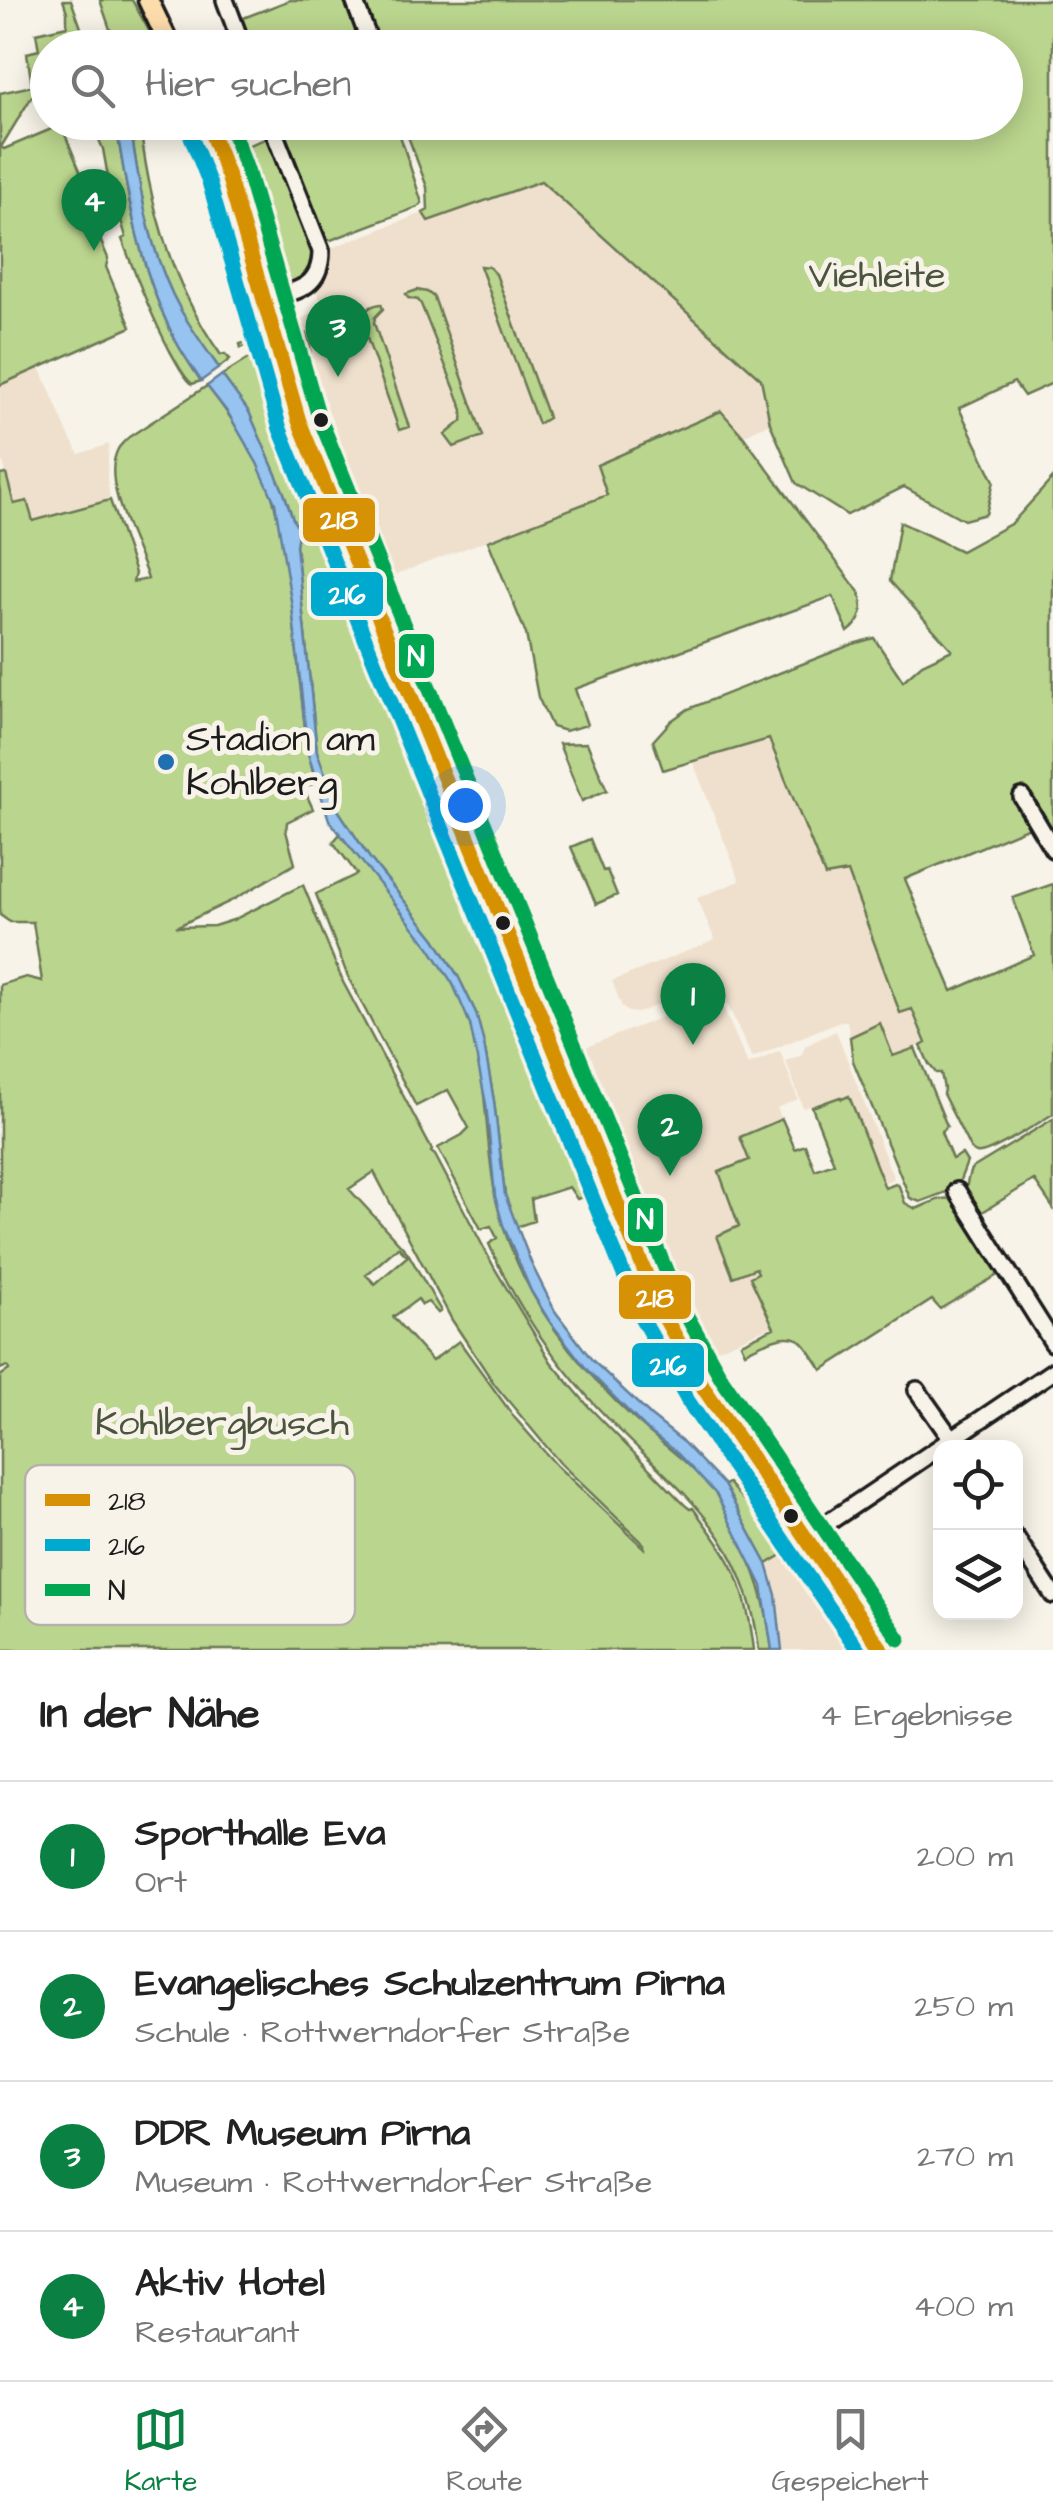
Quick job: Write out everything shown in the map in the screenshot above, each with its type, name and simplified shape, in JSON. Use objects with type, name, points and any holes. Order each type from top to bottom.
[{"type":"main road","points":[[148,0],[162,30]]},
{"type":"main road","points":[[214,140],[228,176],[298,420],[660,1309],[705,1390],[882,1650]]},
{"type":"street","points":[[225,0],[236,30]]},
{"type":"street","points":[[354,0],[365,30]]},
{"type":"street","points":[[264,300],[307,286],[319,274],[321,263],[319,248],[277,140]]},
{"type":"street","points":[[1022,797],[1053,849]]},
{"type":"street","points":[[957,1191],[1053,1343]]},
{"type":"street","points":[[958,1440],[1053,1371]]},
{"type":"street","points":[[917,1390],[952,1440]]},
{"type":"street","points":[[806,1538],[933,1456]]},
{"type":"street","points":[[1023,1549],[1053,1595]]},
{"type":"shaded area","points":[[541,181],[761,379],[770,423],[743,436],[720,411],[598,464],[608,495],[376,582],[356,531],[357,515],[312,391],[310,345],[306,335],[302,339],[295,322],[323,308],[317,292],[297,297],[328,249],[423,213],[428,220]]},
{"type":"shaded area","points":[[40,367],[79,454],[109,444],[110,500],[33,521],[14,504],[3,462],[0,463],[0,385]]},
{"type":"shaded area","points":[[769,738],[825,875],[848,872],[900,1012],[912,1008],[926,1043],[893,1056],[880,1023],[850,1037],[847,1021],[840,1021],[752,1058],[717,981],[638,1013],[622,1007],[612,981],[715,940],[697,898],[740,881],[693,762]]},
{"type":"shaded area","points":[[718,995],[748,1065],[780,1051],[798,1099],[777,1108],[792,1142],[719,1173],[758,1273],[750,1277],[772,1326],[699,1357],[667,1289],[571,1053]]},
{"type":"shaded area","points":[[836,1031],[894,1179],[883,1183],[849,1097],[803,1108],[786,1061],[802,1055],[805,1046]]},
{"type":"shaded area","points":[[792,1549],[811,1577],[820,1571],[873,1650],[782,1650],[776,1595],[767,1564]]},
{"type":"green space","points":[[63,0],[71,0],[82,30],[49,30],[67,26]]},
{"type":"green space","points":[[100,0],[132,0],[149,30],[110,30]]},
{"type":"green space","points":[[290,0],[351,0],[362,30],[242,30],[238,20]]},
{"type":"green space","name":"Viehleite","points":[[358,0],[1053,0],[1053,383],[1024,396],[1014,382],[959,408],[994,481],[986,514],[964,520],[904,487],[847,515],[796,483],[770,423],[761,379],[541,181],[428,221],[423,213],[428,210],[427,187],[409,140],[1023,140],[1023,30],[369,30]]},
{"type":"green space","points":[[30,86],[30,99],[1,147],[30,138],[67,140],[86,185],[81,195],[91,219],[102,222],[96,230],[108,258],[106,267],[131,327],[0,385],[0,93]]},
{"type":"green space","points":[[99,140],[119,140],[153,290],[176,341],[201,381],[192,384],[182,373],[144,296],[122,239],[126,237]]},
{"type":"green space","points":[[133,140],[143,140],[157,215],[176,273],[204,329],[221,355],[230,359],[219,368],[169,288],[142,195]]},
{"type":"green space","points":[[189,140],[200,140],[221,193],[255,342],[241,348],[240,344],[247,342],[218,217]]},
{"type":"green space","points":[[271,140],[317,262],[305,280],[273,292],[233,151]]},
{"type":"green space","points":[[283,140],[402,140],[422,203],[331,240],[322,240]]},
{"type":"green space","points":[[480,266],[489,267],[496,274],[547,414],[548,418],[538,424]]},
{"type":"green space","points":[[417,290],[434,297],[483,436],[454,447],[445,435],[462,421],[463,410],[421,304],[406,294]]},
{"type":"green space","points":[[381,304],[383,309],[374,323],[409,427],[399,430],[361,321],[368,309]]},
{"type":"green space","points":[[306,334],[312,391],[351,497],[336,481],[294,360],[293,349]]},
{"type":"green space","points":[[254,355],[260,361],[274,408],[367,630],[377,635],[602,1191],[577,1199],[569,1187],[531,1199],[534,1221],[516,1227],[505,1195],[494,1101],[476,1013],[435,939],[369,857],[338,810],[317,752],[296,545],[299,528],[249,412],[222,375]]},
{"type":"green space","name":"Kohlbergbusch","points":[[207,386],[256,459],[275,507],[284,550],[306,733],[316,783],[303,787],[313,809],[287,822],[295,864],[176,927],[214,926],[233,920],[303,885],[343,982],[495,1269],[551,1362],[589,1407],[686,1506],[693,1508],[720,1546],[741,1589],[754,1650],[0,1650],[0,1376],[9,1370],[7,1366],[0,1369],[0,985],[26,977],[42,981],[33,922],[10,922],[0,915],[0,475],[6,474],[14,504],[27,501],[33,521],[110,500],[135,573],[133,582],[148,579],[117,496],[114,463],[118,449],[129,437]],"holes":[[[374,1172],[452,1320],[495,1385],[560,1463],[644,1548],[557,1466],[514,1417],[459,1341],[432,1361],[393,1317],[418,1299],[422,1305],[428,1302],[438,1313],[441,1311],[409,1255],[375,1284],[366,1275],[398,1247],[408,1253],[349,1189]]]},
{"type":"green space","points":[[721,411],[859,592],[859,619],[848,632],[833,596],[575,689],[587,725],[565,731],[552,727],[538,697],[526,634],[488,541],[607,495],[597,465]]},
{"type":"green space","points":[[1053,478],[1053,843],[1034,825],[905,879],[952,991],[1034,955],[1013,898],[1053,884],[1053,1114],[1003,1144],[977,1153],[970,1148],[943,1094],[941,1073],[929,1064],[921,1046],[926,1043],[912,1009],[900,1013],[848,872],[825,876],[769,739],[663,770],[653,741],[688,709],[853,644],[874,638],[903,681],[922,664],[952,650],[890,581],[900,522],[961,551],[1012,523]]},
{"type":"green space","points":[[587,743],[607,790],[582,801],[559,744]]},
{"type":"green space","points":[[340,834],[432,949],[461,1001],[481,1069],[498,1206],[532,1293],[556,1331],[600,1385],[716,1494],[755,1573],[772,1650],[759,1650],[751,1606],[737,1568],[719,1536],[673,1482],[573,1380],[532,1325],[509,1285],[489,1244],[497,1238],[491,1226],[481,1229],[438,1148],[469,1128],[448,1090],[416,1106],[348,977],[316,894],[357,874],[333,842]]},
{"type":"green space","points":[[590,839],[617,895],[596,904],[571,847]]},
{"type":"green space","points":[[880,1023],[893,1056],[915,1048],[947,1126],[941,1132],[952,1159],[962,1154],[967,1162],[957,1188],[920,1202],[910,1198],[853,1061],[850,1037]]},
{"type":"green space","points":[[849,1096],[885,1188],[899,1186],[905,1203],[916,1209],[942,1199],[958,1202],[1001,1273],[940,1309],[932,1300],[822,1370],[796,1338],[774,1340],[745,1352],[741,1343],[774,1328],[750,1277],[758,1273],[756,1268],[733,1277],[717,1236],[739,1226],[719,1172],[749,1160],[740,1137],[782,1119],[795,1149],[805,1145],[815,1170],[834,1163],[812,1107]]},
{"type":"green space","points":[[1053,1119],[1053,1208],[1034,1180],[976,1216],[967,1194],[971,1169]]},
{"type":"green space","points":[[728,1483],[747,1504],[763,1492],[784,1524],[788,1523],[792,1549],[767,1564],[724,1485]]},
{"type":"water","points":[[119,140],[132,140],[147,219],[169,288],[219,368],[201,381],[176,341],[153,289],[131,207]]},
{"type":"water","points":[[222,375],[249,412],[299,528],[296,545],[317,752],[338,810],[369,857],[435,939],[476,1013],[494,1101],[505,1195],[532,1265],[555,1311],[592,1360],[681,1440],[724,1485],[767,1564],[776,1595],[782,1650],[772,1650],[762,1586],[716,1494],[588,1371],[531,1291],[495,1196],[486,1104],[470,1024],[453,984],[429,947],[329,820],[308,754],[292,607],[275,503],[228,413],[207,386]]},
{"type":"transit line","name":"216","points":[[192,140],[209,182],[280,429],[641,1317],[688,1401],[858,1650]]},
{"type":"transit line","name":"218","points":[[214,140],[299,421],[660,1309],[705,1390],[882,1650]]},
{"type":"transit line","name":"N","points":[[236,140],[318,414],[678,1300],[722,1379],[899,1639]]},
{"type":"place","name":"Aktiv Hotel","points":[[94,251]]},
{"type":"place","name":"DDR Museum Pirna","points":[[338,377]]},
{"type":"place","name":"Stadion am Kohlberg","points":[[166,762]]},
{"type":"place","name":"Sporthalle Eva","points":[[693,1045]]},
{"type":"place","name":"Evangelisches Schulzentrum Pirna","points":[[670,1176]]}]
